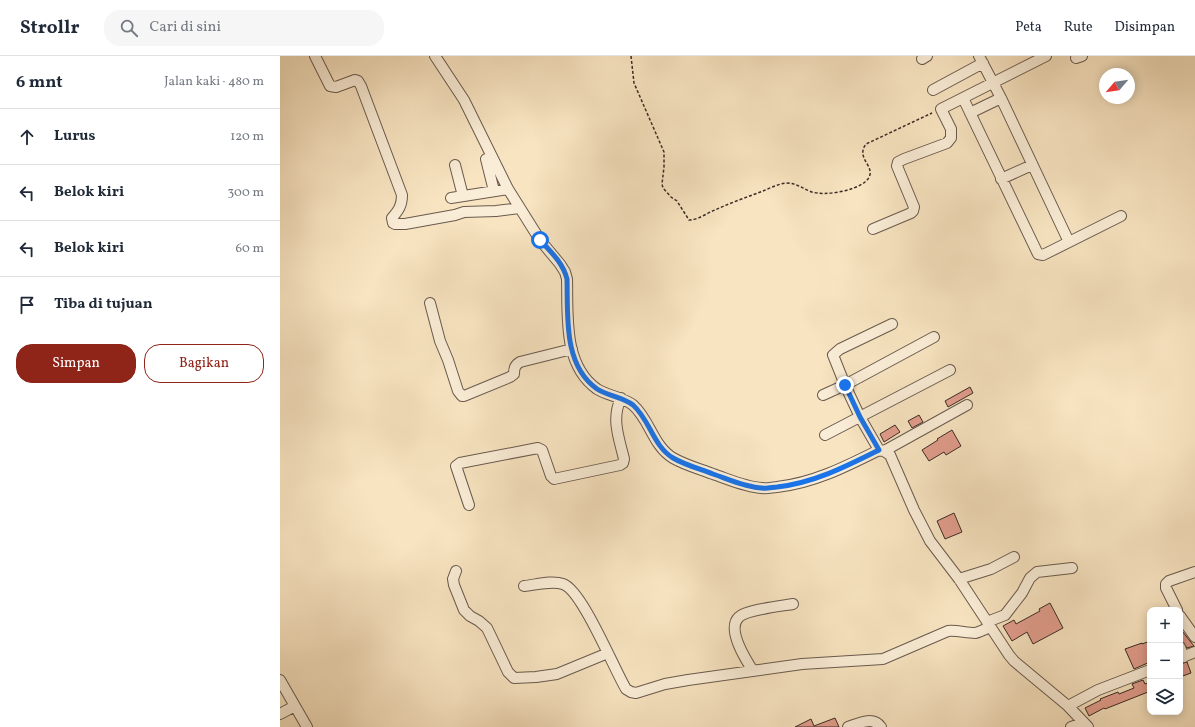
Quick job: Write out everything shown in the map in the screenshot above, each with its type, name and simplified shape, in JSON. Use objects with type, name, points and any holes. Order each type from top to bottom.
[{"type":"street","points":[[315,56],[330,86],[332,87],[355,80],[358,81],[361,86],[400,186],[402,203],[392,218],[393,223],[405,224],[464,212],[496,211],[520,208]]},
{"type":"street","points":[[435,56],[464,100],[508,189],[540,240],[554,255],[565,272],[567,279],[569,337],[576,362],[589,382],[598,390],[621,398],[633,405],[643,416],[661,447],[673,458],[737,482],[763,488],[787,486],[832,473],[882,450],[967,405]]},
{"type":"street","points":[[873,229],[913,211],[914,207],[899,175],[897,166],[898,162],[947,143],[951,138],[951,129],[941,109],[1046,56]]},
{"type":"street","points":[[933,90],[981,59],[1069,242]]},
{"type":"street","points":[[963,98],[1038,254],[1043,254],[1121,216]]},
{"type":"street","points":[[970,113],[1001,98]]},
{"type":"street","points":[[486,159],[494,191]]},
{"type":"street","points":[[454,165],[463,196]]},
{"type":"street","points":[[1001,179],[1032,165]]},
{"type":"street","points":[[451,198],[508,189]]},
{"type":"street","points":[[430,303],[440,341],[458,391],[462,396],[510,378],[514,374],[514,368],[520,362],[572,349]]},
{"type":"street","points":[[892,324],[840,348],[833,355],[860,417],[882,450],[890,456],[914,510],[930,541],[959,579],[1014,661],[1068,706],[1085,725]]},
{"type":"street","points":[[823,395],[845,385],[934,337]]},
{"type":"street","points":[[825,435],[950,370]]},
{"type":"street","points":[[469,505],[456,466],[460,463],[538,448],[542,450],[553,479],[620,465],[624,459],[616,417],[616,408],[621,398]]},
{"type":"street","points":[[959,579],[991,568],[1014,557]]},
{"type":"street","points":[[524,586],[559,583],[569,587],[590,619],[626,689],[636,693],[665,684],[802,664],[883,659],[948,631],[956,630],[974,633],[980,632],[989,624],[1005,615],[1022,594],[1030,578],[1037,572],[1072,568]]},
{"type":"street","points":[[456,571],[453,579],[454,585],[466,614],[479,621],[486,628],[508,672],[514,678],[549,676],[608,654]]},
{"type":"street","points":[[1175,607],[1166,588],[1166,584],[1169,581],[1195,572]]},
{"type":"street","points":[[753,671],[740,648],[736,632],[736,623],[738,618],[747,613],[793,604]]},
{"type":"street","points":[[1183,620],[1195,637]]},
{"type":"street","points":[[1183,658],[1195,652]]},
{"type":"street","points":[[1068,706],[1098,690],[1147,671]]},
{"type":"street","points":[[280,680],[307,727]]},
{"type":"street","points":[[280,714],[295,706]]},
{"type":"street","points":[[848,727],[871,721],[879,724],[881,727]]},
{"type":"street","points":[[1071,727],[1085,725]]},
{"type":"path","points":[[631,56],[634,83],[664,152],[663,188],[677,201],[689,220],[696,219],[730,203],[785,184],[797,185],[814,193],[839,192],[856,188],[869,178],[871,174],[862,152],[866,144],[941,109]]},
{"type":"building","points":[[970,387],[973,393],[948,407],[945,401]]},
{"type":"building","points":[[919,415],[923,422],[912,428],[908,421]]},
{"type":"building","points":[[895,425],[900,432],[884,442],[880,434]]},
{"type":"building","points":[[952,430],[961,446],[946,455],[944,452],[929,461],[922,450]]},
{"type":"building","points":[[954,513],[962,532],[945,539],[937,521]]},
{"type":"building","points":[[1050,603],[1063,628],[1033,644],[1027,632],[1012,641],[1003,626],[1014,620],[1016,624],[1040,611],[1039,609]]},
{"type":"building","points":[[1183,632],[1194,646],[1187,648],[1183,642]]},
{"type":"building","points":[[1147,642],[1147,663],[1134,669],[1125,649]]},
{"type":"building","points":[[1187,662],[1191,673],[1183,676],[1183,663]]},
{"type":"building","points":[[1143,680],[1145,684],[1147,683],[1147,692],[1105,709],[1104,708],[1089,716],[1085,708],[1101,700],[1100,699],[1134,688],[1132,684]]},
{"type":"building","points":[[835,718],[839,727],[795,727],[811,719],[814,726]]},
{"type":"route","points":[[540,240],[554,255],[565,272],[567,279],[569,337],[576,362],[582,372],[589,382],[598,390],[621,398],[633,405],[643,416],[661,447],[673,458],[737,482],[763,488],[787,486],[832,473],[879,450],[860,417],[845,385]]}]
